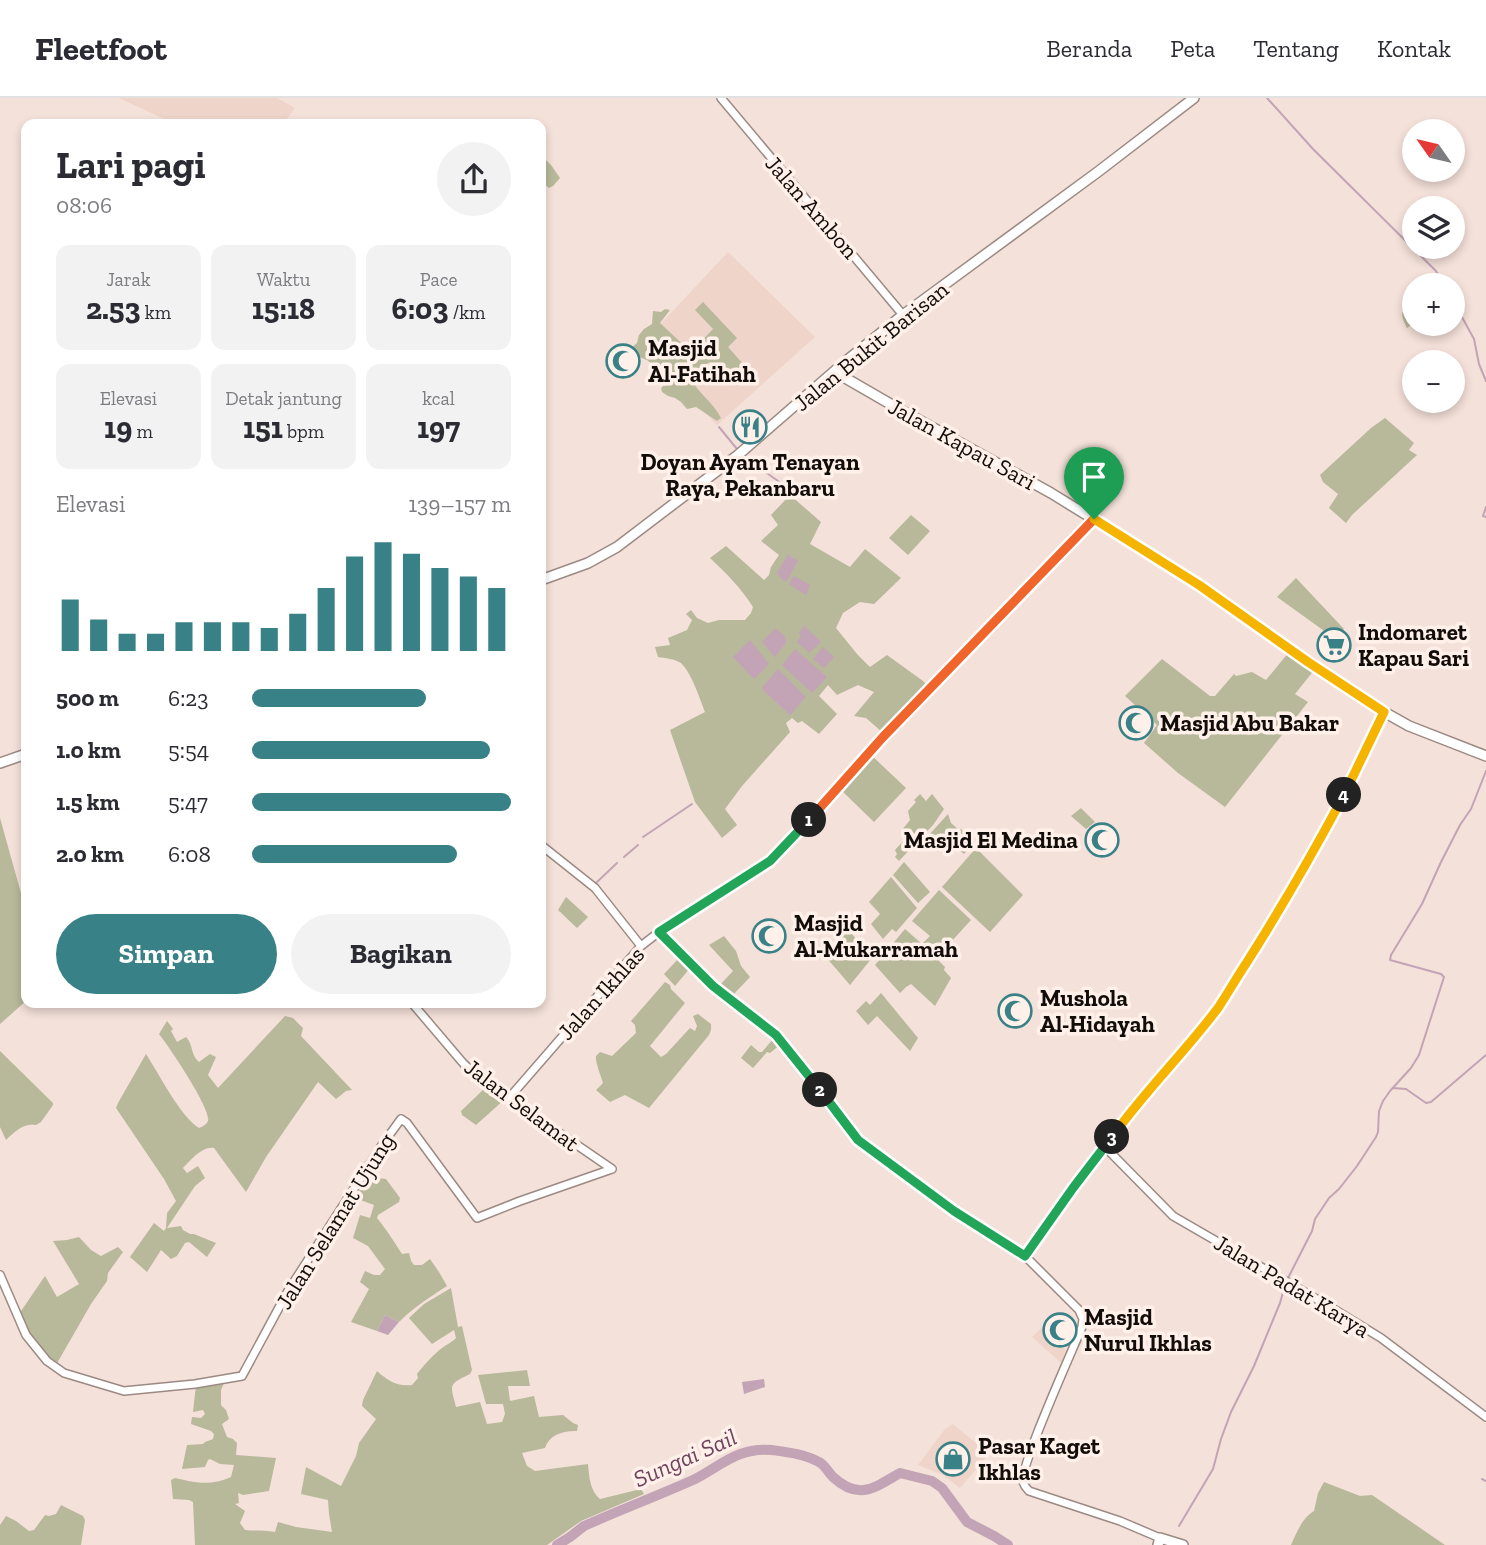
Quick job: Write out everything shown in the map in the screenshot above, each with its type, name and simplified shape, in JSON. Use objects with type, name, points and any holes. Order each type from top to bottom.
[{"type":"main road","name":"Jalan Bukit Barisan","points":[[546,578],[588,563],[617,547],[738,455],[903,315],[1194,98]]},
{"type":"main road","name":"Jalan Kapau Sari","points":[[835,372],[1094,519],[1199,585],[1384,712],[1409,726],[1484,755]]},
{"type":"main road","points":[[0,763],[21,756]]},
{"type":"main road","points":[[1159,1541],[1183,1545]]},
{"type":"street","name":"Jalan Ambon","points":[[721,98],[903,315]]},
{"type":"street","name":"Jalan Ikhlas","points":[[509,1098],[641,946],[770,861],[883,737],[1094,519]]},
{"type":"street","points":[[1025,1256],[1124,1121],[1219,1005],[1308,863],[1384,712]]},
{"type":"street","points":[[546,849],[595,888],[641,946]]},
{"type":"street","points":[[659,932],[713,986],[776,1035],[858,1140],[954,1211],[1025,1256],[1079,1310],[1083,1319],[1082,1327],[1026,1466],[1023,1484],[1029,1491],[1119,1521],[1159,1541]]},
{"type":"street","name":"Jalan Selamat","points":[[416,1008],[463,1063],[487,1084],[611,1169]]},
{"type":"street","name":"Jalan Selamat Ujung","points":[[0,1275],[26,1335],[47,1361],[64,1373],[124,1391],[242,1376],[288,1291],[401,1119],[407,1123],[477,1218],[611,1169]]},
{"type":"street","name":"Jalan Padat Karya","points":[[1105,1147],[1173,1216],[1381,1338],[1486,1418]]},
{"type":"shaded area","points":[[119,98],[277,98],[295,108],[287,119],[164,119]]},
{"type":"shaded area","points":[[728,252],[815,337],[717,425],[640,346]]},
{"type":"shaded area","points":[[788,554],[798,560],[787,581],[784,581],[777,573]]},
{"type":"shaded area","points":[[794,576],[810,585],[806,595],[789,584]]},
{"type":"shaded area","points":[[804,626],[821,642],[809,653],[797,642]]},
{"type":"shaded area","points":[[775,628],[785,636],[786,643],[775,657],[762,642]]},
{"type":"shaded area","points":[[750,640],[769,664],[754,679],[733,657]]},
{"type":"shaded area","points":[[823,647],[834,657],[824,668],[813,659]]},
{"type":"shaded area","points":[[795,649],[827,677],[812,693],[782,665]]},
{"type":"shaded area","points":[[778,669],[806,697],[790,715],[761,688]]},
{"type":"shaded area","points":[[385,1315],[399,1322],[388,1335],[377,1331]]},
{"type":"shaded area","points":[[1043,1326],[1066,1350],[1061,1363],[1032,1337]]},
{"type":"shaded area","points":[[764,1379],[765,1387],[744,1394],[742,1382]]},
{"type":"shaded area","name":"Pasar Kaget Ikhlas","points":[[953,1424],[989,1454],[960,1488],[943,1475],[918,1465],[945,1429]]},
{"type":"green space","points":[[546,160],[560,178],[549,188],[546,186]]},
{"type":"green space","points":[[703,302],[737,338],[728,347],[744,365],[735,372],[710,362],[699,368],[690,378],[718,412],[721,418],[717,421],[696,407],[687,409],[681,402],[662,392],[661,388],[667,382],[667,376],[647,360],[629,353],[637,343],[639,335],[652,324],[653,311],[661,312],[665,309],[670,310],[660,323],[691,352],[713,329],[695,310]]},
{"type":"green space","points":[[1385,418],[1414,443],[1409,450],[1417,455],[1346,523],[1329,508],[1338,494],[1323,482],[1320,475]]},
{"type":"green space","points":[[790,495],[821,522],[810,544],[850,567],[865,549],[901,578],[874,604],[860,602],[843,613],[836,628],[870,667],[887,655],[923,681],[926,687],[882,732],[866,718],[854,716],[874,692],[858,685],[837,695],[828,685],[819,696],[837,714],[819,734],[802,721],[798,723],[792,718],[786,723],[790,732],[725,809],[737,825],[722,838],[695,802],[670,730],[705,712],[685,667],[676,661],[658,657],[655,647],[670,645],[668,638],[687,630],[692,620],[686,614],[691,610],[697,618],[708,623],[719,620],[745,620],[753,607],[733,581],[710,558],[726,546],[764,580],[779,555],[761,541],[778,525],[771,515]]},
{"type":"green space","points":[[911,515],[930,531],[908,555],[889,538]]},
{"type":"green space","points":[[1296,578],[1344,629],[1334,638],[1277,597]]},
{"type":"green space","points":[[1289,652],[1315,669],[1295,694],[1308,702],[1225,807],[1178,773],[1144,743],[1157,725],[1125,696],[1162,659],[1210,696],[1215,696],[1234,674],[1236,676],[1252,672],[1266,680]]},
{"type":"green space","points":[[870,754],[906,788],[874,822],[840,789]]},
{"type":"green space","points":[[920,794],[926,801],[932,794],[944,809],[933,825],[899,861],[895,857],[895,850],[905,839],[902,830],[910,820],[908,811]]},
{"type":"green space","points":[[1081,808],[1095,822],[1086,829],[1071,816]]},
{"type":"green space","points":[[948,814],[951,823],[974,843],[964,854],[949,841],[938,852],[927,837]]},
{"type":"green space","points":[[0,818],[21,893],[21,1005],[0,1024]]},
{"type":"green space","points":[[976,848],[1023,895],[990,932],[942,887]]},
{"type":"green space","points":[[904,862],[930,892],[918,903],[893,875]]},
{"type":"green space","points":[[891,877],[917,908],[896,932],[892,929],[883,939],[871,924],[880,914],[869,902]]},
{"type":"green space","points":[[939,890],[971,920],[950,943],[936,944],[929,951],[945,967],[944,970],[951,978],[935,1006],[911,984],[900,993],[875,965],[905,929],[922,944],[930,936],[912,921]]},
{"type":"green space","points":[[566,897],[588,917],[577,928],[558,910]]},
{"type":"green space","points":[[846,927],[872,958],[850,985],[825,956],[840,944],[836,938]]},
{"type":"green space","points":[[724,936],[736,951],[741,966],[750,977],[732,996],[719,986],[733,971],[709,945]]},
{"type":"green space","points":[[680,957],[691,967],[675,986],[664,974]]},
{"type":"green space","points":[[665,982],[685,1003],[650,1046],[661,1057],[666,1054],[690,1028],[695,1031],[697,1026],[693,1016],[698,1014],[711,1024],[709,1035],[649,1108],[625,1095],[610,1102],[596,1090],[603,1083],[596,1056],[600,1052],[612,1056],[636,1033],[635,1025],[631,1021]]},
{"type":"green space","points":[[881,993],[918,1038],[910,1051],[877,1016],[868,1025],[856,1011],[866,1001],[870,1005]]},
{"type":"green space","points":[[285,1016],[293,1018],[303,1028],[301,1036],[352,1090],[336,1099],[318,1082],[266,1157],[246,1192],[214,1148],[205,1149],[193,1158],[183,1168],[187,1173],[198,1166],[205,1178],[195,1186],[167,1228],[181,1226],[190,1234],[216,1243],[207,1257],[189,1242],[171,1259],[161,1250],[147,1272],[130,1257],[154,1223],[164,1231],[167,1213],[176,1201],[116,1108],[118,1103],[146,1054],[185,1114],[199,1128],[202,1127],[208,1121],[203,1104],[159,1034],[167,1021],[177,1042],[186,1037],[199,1062],[210,1054],[216,1057],[208,1075],[218,1088]]},
{"type":"green space","points":[[773,1039],[781,1044],[770,1053],[767,1052],[753,1068],[741,1058],[751,1045],[762,1052]]},
{"type":"green space","points":[[0,1051],[53,1103],[41,1122],[24,1126],[6,1140],[0,1127]]},
{"type":"green space","points":[[486,1087],[505,1099],[476,1125],[462,1115],[461,1111]]},
{"type":"green space","points":[[365,1175],[386,1179],[400,1198],[399,1202],[377,1218],[402,1254],[409,1253],[414,1265],[422,1265],[430,1259],[447,1286],[399,1322],[385,1315],[377,1331],[351,1322],[369,1289],[360,1282],[365,1271],[380,1275],[385,1269],[368,1246],[353,1238],[360,1215],[370,1218],[374,1205],[352,1197]]},
{"type":"green space","points":[[79,1237],[101,1256],[118,1247],[123,1252],[108,1273],[107,1281],[56,1365],[34,1342],[19,1314],[45,1276],[57,1297],[79,1284],[53,1241]]},
{"type":"green space","points":[[451,1288],[458,1327],[462,1326],[472,1370],[452,1386],[456,1407],[480,1402],[487,1424],[502,1422],[505,1414],[503,1404],[486,1404],[478,1375],[527,1370],[530,1386],[508,1386],[510,1401],[534,1396],[539,1417],[563,1415],[578,1425],[577,1431],[554,1436],[545,1448],[522,1453],[527,1466],[535,1471],[588,1464],[592,1488],[600,1499],[641,1489],[644,1494],[581,1521],[547,1545],[195,1545],[193,1502],[173,1499],[171,1480],[175,1478],[216,1482],[231,1477],[234,1465],[220,1464],[210,1459],[205,1467],[182,1469],[187,1445],[203,1444],[213,1439],[214,1434],[191,1424],[192,1417],[201,1418],[205,1414],[203,1410],[193,1412],[196,1385],[224,1383],[221,1405],[229,1419],[222,1424],[227,1437],[237,1443],[236,1455],[276,1458],[269,1491],[243,1495],[238,1493],[239,1503],[235,1504],[245,1511],[240,1523],[245,1530],[275,1532],[278,1522],[332,1532],[328,1500],[301,1494],[306,1467],[341,1486],[356,1456],[359,1443],[376,1419],[362,1406],[377,1371],[393,1382],[412,1385],[429,1360],[456,1338],[454,1330],[432,1344],[409,1318],[424,1304]]},
{"type":"green space","points":[[1324,1482],[1360,1496],[1372,1495],[1445,1545],[1291,1545],[1303,1521],[1314,1511]]},
{"type":"green space","points":[[61,1505],[83,1516],[85,1520],[81,1545],[0,1545],[0,1525],[6,1516],[29,1531],[34,1530],[45,1515],[56,1514]]},
{"type":"waterway","points":[[1267,98],[1313,149],[1437,273]]},
{"type":"waterway","points":[[1465,323],[1474,339],[1486,381]]},
{"type":"waterway","points":[[719,427],[737,449]]},
{"type":"waterway","points":[[747,459],[802,498]]},
{"type":"waterway","points":[[1486,507],[1483,516],[1486,517]]},
{"type":"waterway","points":[[1287,1280],[1312,1231],[1315,1219],[1376,1137],[1383,1101],[1419,1055],[1444,977],[1390,960],[1391,955],[1422,904],[1460,825],[1471,809],[1486,771]]},
{"type":"waterway","points":[[643,837],[692,804]]},
{"type":"waterway","points":[[624,857],[638,845]]},
{"type":"waterway","points":[[596,883],[617,863]]},
{"type":"waterway","points":[[1393,1088],[1406,1089],[1426,1103],[1431,1102],[1486,1055]]},
{"type":"waterway","points":[[1179,1526],[1213,1469],[1231,1412],[1254,1366],[1285,1285]]},
{"type":"waterway","name":"Sungai Sail","points":[[557,1545],[584,1526],[693,1480],[739,1454],[760,1450],[814,1459],[851,1489],[866,1490],[900,1473],[932,1481],[942,1488],[967,1522],[1008,1545]]},
{"type":"waterway","points":[[1482,1479],[1486,1481]]},
{"type":"place","name":"Masjid Al-Fatihah","points":[[623,361]]},
{"type":"place","name":"Doyan Ayam Tenayan Raya, Pekanbaru","points":[[750,427]]},
{"type":"place","name":"Indomaret Kapau Sari","points":[[1334,645]]},
{"type":"place","name":"Masjid Abu Bakar","points":[[1136,723]]},
{"type":"place","name":"Masjid El Medina","points":[[1102,840]]},
{"type":"place","name":"Masjid Al-Mukarramah","points":[[769,936]]},
{"type":"place","name":"Mushola Al-Hidayah","points":[[1015,1011]]},
{"type":"place","name":"Masjid Nurul Ikhlas","points":[[1060,1330]]},
{"type":"place","name":"Pasar Kaget Ikhlas","points":[[953,1459]]},
{"type":"route","points":[[1094,519],[1181,573],[1384,712],[1308,863],[1219,1005],[1124,1121],[1025,1256],[954,1211],[858,1140],[776,1035],[713,986],[659,932],[770,861],[932,685],[1094,519]]}]
